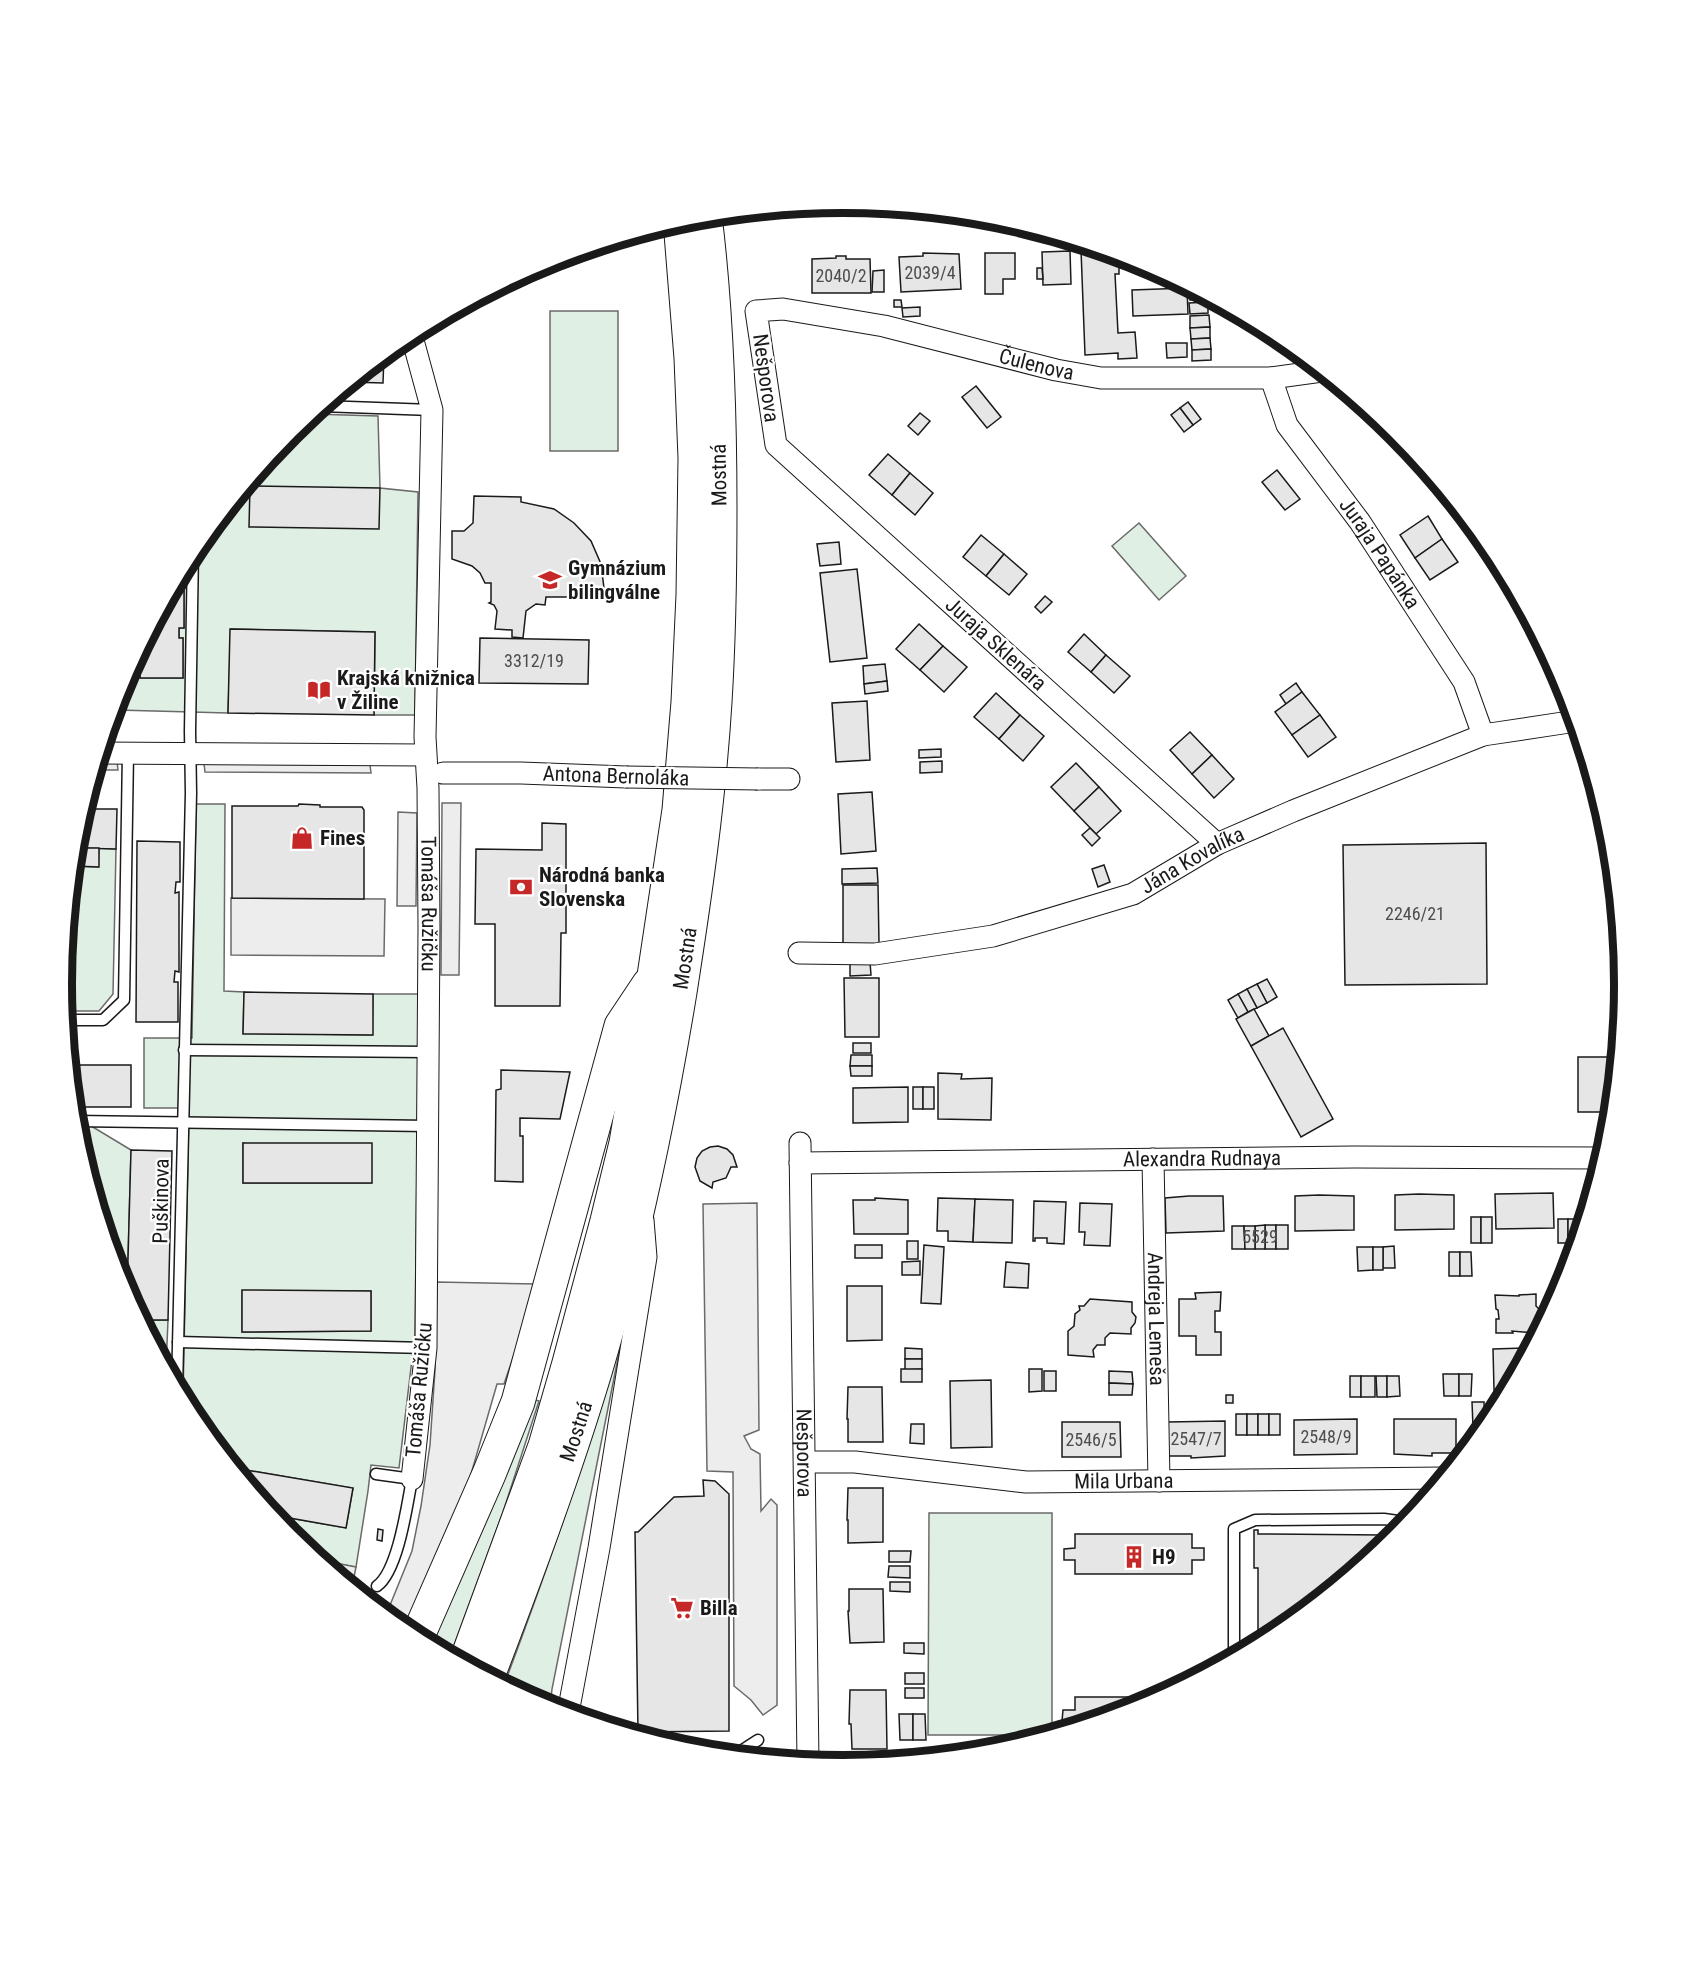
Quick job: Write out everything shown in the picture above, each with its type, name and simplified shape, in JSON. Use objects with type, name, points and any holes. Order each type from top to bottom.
[{"type":"main road","name":"Mostná","points":[[467,1657],[544,1446],[569,1363],[626,1143],[654,976],[678,810],[688,702],[693,595],[695,234]]},
{"type":"main road","name":"Mostná","points":[[491,1669],[569,1456],[596,1370],[634,1227],[667,1070],[693,907],[710,760],[720,598],[717,357],[695,234]]},
{"type":"main road","points":[[421,1629],[518,1402],[621,1026],[654,976]]},
{"type":"street","name":"Čulenova","points":[[756,311],[783,309],[884,326],[1056,370],[1101,378],[1271,378],[1312,372]]},
{"type":"street","name":"Nešporova","points":[[756,311],[776,445]]},
{"type":"street","name":"Tomáša Ružičku","points":[[411,1479],[426,1348],[428,788],[425,755],[432,410],[414,344]]},
{"type":"street","name":"Juraja Papánka","points":[[1271,378],[1287,425],[1360,522],[1464,682],[1483,735]]},
{"type":"street","name":"Juraja Sklenára","points":[[776,445],[1217,844]]},
{"type":"street","name":"Jána Kovalíka","points":[[799,953],[875,954],[993,936],[1133,894],[1217,844],[1483,735],[1568,722]]},
{"type":"street","points":[[108,753],[425,755]]},
{"type":"street","name":"Antona Bernoláka","points":[[443,773],[789,779]]},
{"type":"street","name":"Nešporova","points":[[800,1153],[808,1754]]},
{"type":"street","name":"Alexandra Rudnaya","points":[[800,1153],[1153,1159],[1594,1158]]},
{"type":"street","name":"Andreja Lemeša","points":[[1153,1159],[1159,1481]]},
{"type":"street","points":[[570,1704],[599,1548],[646,1257],[642,1191]]},
{"type":"street","name":"Mila Urbana","points":[[804,1462],[855,1462],[1026,1482],[1434,1478]]},
{"type":"lane","points":[[332,406],[432,410]]},
{"type":"lane","name":"Puškinova","points":[[177,1373],[191,754],[193,571]]},
{"type":"lane","points":[[73,1020],[103,1020],[124,1000],[128,753]]},
{"type":"lane","points":[[184,1050],[428,1052]]},
{"type":"lane","points":[[85,1121],[428,1126]]},
{"type":"lane","points":[[178,1342],[426,1348]]},
{"type":"lane","points":[[376,1474],[411,1479],[406,1513],[391,1569],[386,1579],[377,1586]]},
{"type":"lane","points":[[1234,1648],[1234,1528],[1255,1520],[1396,1521]]},
{"type":"lane","points":[[745,1748],[758,1740]]},
{"type":"green space","points":[[550,311],[618,311],[618,451],[550,451]]},
{"type":"green space","points":[[324,414],[378,416],[380,488],[418,492],[415,715],[374,715],[375,632],[231,629],[228,713],[123,710],[140,669],[140,678],[183,678],[183,638],[179,638],[179,628],[184,628],[184,584],[231,515],[263,476]]},
{"type":"green space","points":[[1139,523],[1186,576],[1159,600],[1112,546]]},
{"type":"green space","points":[[196,804],[225,804],[224,991],[244,992],[243,1033],[372,1035],[373,994],[419,994],[415,1334],[399,1468],[371,1465],[356,1567],[334,1563],[287,1518],[346,1528],[353,1488],[245,1470],[202,1412],[183,1382],[189,1108],[144,1108],[144,1038],[192,1038]],"holes":[[[243,1143],[372,1183],[243,1183]],[[242,1291],[371,1291],[371,1331],[242,1332]]]},
{"type":"green space","points":[[99,848],[116,849],[113,994],[99,1011],[73,1011],[74,934],[82,866],[98,867]]},
{"type":"green space","points":[[85,1122],[131,1150],[128,1270],[98,1184]]},
{"type":"green space","points":[[150,1320],[168,1320],[167,1353]]},
{"type":"green space","points":[[623,1333],[551,1697],[507,1677],[596,1422]]},
{"type":"green space","points":[[535,1400],[539,1401],[503,1512],[453,1649],[432,1636]]},
{"type":"green space","points":[[929,1513],[1052,1513],[1052,1726],[1016,1735],[928,1735]]},
{"type":"shaded area","points":[[105,761],[117,761],[118,770],[102,770]]},
{"type":"shaded area","points":[[204,764],[370,765],[371,773],[205,772]]},
{"type":"shaded area","points":[[442,803],[461,803],[459,975],[441,975]]},
{"type":"shaded area","points":[[398,812],[417,813],[416,906],[397,906]]},
{"type":"shaded area","points":[[231,898],[385,899],[384,956],[231,955]]},
{"type":"shaded area","points":[[757,1203],[759,1430],[744,1436],[751,1449],[760,1454],[761,1511],[771,1499],[777,1505],[777,1705],[763,1715],[751,1700],[734,1686],[733,1472],[707,1471],[703,1204]]},
{"type":"shaded area","points":[[437,1282],[538,1284],[504,1384],[497,1384],[469,1481],[409,1621],[389,1607],[412,1551],[421,1506],[430,1445]]},
{"type":"shaded area","points":[[334,1563],[356,1567],[354,1579]]},
{"type":"building","points":[[1070,251],[1071,284],[1043,285],[1042,252]]},
{"type":"building","points":[[1081,251],[1119,265],[1119,274],[1115,274],[1118,333],[1135,332],[1137,358],[1118,359],[1118,353],[1085,355]]},
{"type":"building","points":[[923,253],[959,254],[961,289],[901,292],[899,257],[923,256]]},
{"type":"building","points":[[985,253],[1015,253],[1015,279],[1003,279],[1003,294],[985,294]]},
{"type":"building","points":[[836,256],[846,256],[846,259],[870,259],[871,293],[812,293],[812,259],[836,258]]},
{"type":"building","points":[[1037,268],[1042,268],[1043,279],[1037,279]]},
{"type":"building","points":[[884,270],[884,292],[872,292],[873,271]]},
{"type":"building","points":[[1174,288],[1187,295],[1188,314],[1133,316],[1132,290]]},
{"type":"building","points":[[894,300],[901,300],[902,307],[894,307]]},
{"type":"building","points":[[1202,302],[1208,306],[1208,313],[1190,314],[1189,303]]},
{"type":"building","points":[[920,307],[920,316],[903,317],[902,308]]},
{"type":"building","points":[[1209,315],[1210,327],[1190,328],[1190,316]]},
{"type":"building","points":[[1210,327],[1210,338],[1191,339],[1190,328]]},
{"type":"building","points":[[1210,338],[1211,349],[1192,350],[1191,339]]},
{"type":"building","points":[[1166,343],[1187,343],[1187,357],[1167,358]]},
{"type":"building","points":[[1211,349],[1211,360],[1192,361],[1192,350]]},
{"type":"building","points":[[384,365],[383,383],[361,382]]},
{"type":"building","points":[[976,386],[1001,417],[987,428],[962,397]]},
{"type":"building","points":[[1188,402],[1201,419],[1193,425],[1180,408]]},
{"type":"building","points":[[1180,408],[1193,425],[1184,432],[1171,415]]},
{"type":"building","points":[[920,413],[930,421],[918,435],[908,426]]},
{"type":"building","points":[[888,454],[910,473],[892,495],[869,475]]},
{"type":"building","points":[[1277,470],[1300,499],[1285,510],[1262,482]]},
{"type":"building","points":[[910,473],[933,493],[915,515],[892,495]]},
{"type":"building","points":[[255,486],[380,488],[379,529],[249,527],[250,492]]},
{"type":"building","points":[[474,496],[521,497],[521,502],[554,509],[574,523],[591,541],[601,564],[604,588],[614,590],[584,590],[584,597],[546,597],[545,605],[536,604],[526,611],[523,638],[512,637],[512,630],[495,629],[497,611],[494,605],[489,603],[491,602],[491,583],[485,583],[480,573],[472,566],[452,559],[452,531],[464,531],[473,523]]},
{"type":"building","points":[[1428,516],[1442,539],[1415,558],[1400,535]]},
{"type":"building","points":[[981,535],[1004,554],[986,576],[963,557]]},
{"type":"building","points":[[1442,539],[1458,562],[1430,580],[1415,558]]},
{"type":"building","points":[[839,542],[841,564],[820,566],[817,544]]},
{"type":"building","points":[[1004,554],[1027,574],[1009,595],[986,576]]},
{"type":"building","points":[[857,569],[867,658],[830,662],[820,573]]},
{"type":"building","points":[[184,584],[184,628],[179,628],[179,638],[183,638],[183,678],[140,678],[140,669],[152,643]]},
{"type":"building","points":[[1045,596],[1052,602],[1041,613],[1035,607]]},
{"type":"building","points":[[919,624],[943,646],[920,670],[896,649]]},
{"type":"building","points":[[230,629],[375,632],[374,715],[228,713]]},
{"type":"building","points":[[1084,634],[1106,655],[1091,672],[1068,652]]},
{"type":"building","points":[[480,638],[589,640],[588,684],[479,683]]},
{"type":"building","points":[[943,646],[967,667],[944,692],[920,670]]},
{"type":"building","points":[[1106,655],[1130,676],[1114,693],[1091,672]]},
{"type":"building","points":[[885,664],[887,681],[864,684],[863,666]]},
{"type":"building","points":[[887,681],[888,691],[865,694],[864,684]]},
{"type":"building","points":[[1296,683],[1302,692],[1286,704],[1280,695]]},
{"type":"building","points":[[1302,692],[1320,715],[1292,735],[1275,712]]},
{"type":"building","points":[[996,693],[1020,715],[999,739],[974,717]]},
{"type":"building","points":[[867,701],[870,760],[836,762],[832,703]]},
{"type":"building","points":[[1020,715],[1044,736],[1023,761],[999,739]]},
{"type":"building","points":[[1320,715],[1336,737],[1308,757],[1292,735]]},
{"type":"building","points":[[1190,732],[1212,755],[1192,774],[1170,750]]},
{"type":"building","points":[[941,749],[941,757],[919,758],[919,750]]},
{"type":"building","points":[[1212,755],[1234,779],[1214,798],[1192,774]]},
{"type":"building","points":[[942,761],[942,772],[920,773],[920,762]]},
{"type":"building","points":[[1076,763],[1099,787],[1074,811],[1051,787]]},
{"type":"building","points":[[1099,787],[1121,811],[1096,834],[1074,811]]},
{"type":"building","points":[[872,792],[876,851],[841,854],[838,794]]},
{"type":"building","points":[[299,804],[320,805],[320,807],[362,807],[364,810],[364,899],[232,898],[232,806],[298,806]]},
{"type":"building","points":[[92,809],[117,809],[116,849],[85,848]]},
{"type":"building","name":"Národná banka Slovenska","points":[[542,823],[566,824],[566,933],[561,933],[560,1006],[495,1006],[495,924],[475,924],[476,849],[542,850]]},
{"type":"building","points":[[1090,828],[1100,838],[1092,846],[1082,835]]},
{"type":"building","points":[[137,841],[180,842],[180,882],[176,882],[175,893],[179,892],[179,972],[175,971],[174,982],[178,982],[178,1022],[136,1022]]},
{"type":"building","points":[[1486,843],[1487,984],[1345,985],[1343,845]]},
{"type":"building","points":[[85,848],[99,848],[99,867],[82,866]]},
{"type":"building","points":[[1104,865],[1110,882],[1098,887],[1092,869]]},
{"type":"building","points":[[877,868],[878,883],[842,884],[842,869]]},
{"type":"building","points":[[843,885],[878,885],[879,944],[843,944]]},
{"type":"building","points":[[870,962],[871,975],[850,976],[850,963]]},
{"type":"building","points":[[844,978],[879,978],[879,1037],[845,1037]]},
{"type":"building","points":[[1267,979],[1277,997],[1267,1003],[1257,984]]},
{"type":"building","points":[[1257,984],[1267,1003],[1257,1008],[1247,989]]},
{"type":"building","points":[[1247,989],[1257,1008],[1248,1012],[1238,994]]},
{"type":"building","points":[[244,992],[373,994],[373,1035],[243,1034]]},
{"type":"building","points":[[1238,994],[1248,1012],[1238,1018],[1228,1000]]},
{"type":"building","points":[[1254,1009],[1269,1036],[1251,1046],[1236,1019]]},
{"type":"building","points":[[1283,1028],[1333,1119],[1301,1137],[1251,1046]]},
{"type":"building","points":[[853,1043],[871,1043],[871,1053],[853,1053]]},
{"type":"building","points":[[851,1055],[872,1055],[872,1066],[850,1066]]},
{"type":"building","points":[[1578,1057],[1610,1057],[1603,1112],[1578,1112]]},
{"type":"building","points":[[77,1065],[131,1065],[131,1107],[83,1107]]},
{"type":"building","points":[[850,1066],[872,1066],[872,1076],[851,1076]]},
{"type":"building","points":[[501,1070],[570,1072],[560,1119],[520,1118],[520,1136],[523,1136],[523,1182],[495,1181],[496,1090],[501,1089]]},
{"type":"building","points":[[938,1073],[962,1074],[961,1079],[992,1078],[991,1120],[938,1119]]},
{"type":"building","points":[[908,1087],[908,1122],[853,1123],[853,1088]]},
{"type":"building","points":[[913,1087],[923,1087],[923,1109],[913,1109]]},
{"type":"building","points":[[923,1087],[934,1087],[934,1109],[923,1109]]},
{"type":"building","points":[[243,1143],[372,1143],[372,1183],[243,1183]]},
{"type":"building","points":[[718,1146],[727,1149],[733,1155],[737,1167],[731,1167],[726,1178],[713,1182],[712,1188],[700,1181],[695,1167],[702,1151]]},
{"type":"building","points":[[131,1150],[172,1151],[168,1320],[150,1320],[128,1270]]},
{"type":"building","points":[[1553,1193],[1554,1228],[1496,1229],[1495,1194]]},
{"type":"building","points":[[1395,1195],[1454,1195],[1454,1229],[1395,1230]]},
{"type":"building","points":[[1223,1196],[1224,1231],[1166,1233],[1165,1198]]},
{"type":"building","points":[[1295,1196],[1354,1196],[1354,1230],[1295,1231]]},
{"type":"building","points":[[875,1198],[908,1200],[908,1234],[854,1234],[853,1200],[875,1200]]},
{"type":"building","points":[[938,1198],[975,1199],[973,1242],[948,1241],[948,1231],[937,1231]]},
{"type":"building","points":[[975,1199],[1013,1200],[1012,1243],[973,1242]]},
{"type":"building","points":[[1034,1201],[1066,1202],[1064,1244],[1047,1243],[1047,1238],[1035,1238],[1033,1241]]},
{"type":"building","points":[[1080,1203],[1112,1204],[1110,1246],[1084,1245],[1085,1232],[1079,1232]]},
{"type":"building","points":[[1471,1217],[1481,1217],[1481,1243],[1471,1243]]},
{"type":"building","points":[[1481,1217],[1492,1217],[1492,1243],[1481,1243]]},
{"type":"building","points":[[1558,1219],[1568,1219],[1568,1243],[1558,1243]]},
{"type":"building","points":[[1568,1219],[1577,1219],[1573,1232],[1568,1243]]},
{"type":"building","points":[[1265,1225],[1276,1225],[1276,1249],[1265,1249]]},
{"type":"building","points":[[1265,1225],[1265,1249],[1255,1249],[1255,1226]]},
{"type":"building","points":[[1276,1225],[1288,1225],[1288,1249],[1276,1249]]},
{"type":"building","points":[[1232,1226],[1244,1226],[1245,1249],[1232,1249]]},
{"type":"building","points":[[1244,1226],[1255,1226],[1255,1249],[1245,1249]]},
{"type":"building","points":[[907,1241],[918,1241],[918,1259],[907,1259]]},
{"type":"building","points":[[855,1245],[882,1245],[882,1258],[855,1258]]},
{"type":"building","points":[[924,1245],[944,1247],[941,1304],[921,1303]]},
{"type":"building","points":[[1394,1246],[1395,1268],[1383,1268],[1383,1247]]},
{"type":"building","points":[[1357,1247],[1373,1247],[1373,1270],[1358,1271]]},
{"type":"building","points":[[1373,1247],[1383,1247],[1383,1270],[1373,1270]]},
{"type":"building","points":[[1449,1252],[1460,1252],[1460,1276],[1449,1276]]},
{"type":"building","points":[[1460,1252],[1471,1252],[1472,1276],[1460,1276]]},
{"type":"building","points":[[920,1261],[920,1275],[902,1275],[902,1262]]},
{"type":"building","points":[[1006,1262],[1029,1264],[1028,1288],[1004,1287]]},
{"type":"building","points":[[847,1286],[882,1286],[882,1340],[847,1341]]},
{"type":"building","points":[[242,1290],[371,1291],[371,1331],[242,1332]]},
{"type":"building","points":[[1221,1292],[1220,1311],[1215,1311],[1215,1332],[1221,1332],[1221,1355],[1196,1355],[1196,1336],[1179,1336],[1179,1299],[1196,1299],[1195,1293]]},
{"type":"building","points":[[1536,1294],[1536,1306],[1540,1312],[1530,1333],[1496,1333],[1496,1319],[1499,1319],[1495,1295]]},
{"type":"building","points":[[1090,1299],[1132,1302],[1132,1312],[1136,1317],[1131,1334],[1110,1333],[1105,1338],[1105,1345],[1097,1345],[1093,1350],[1094,1357],[1068,1355],[1068,1331],[1074,1326],[1075,1314],[1080,1310],[1079,1306],[1084,1306]]},
{"type":"building","points":[[905,1348],[922,1349],[922,1359],[905,1359]]},
{"type":"building","points":[[1522,1348],[1498,1390],[1494,1390],[1493,1349]]},
{"type":"building","points":[[905,1359],[922,1359],[922,1369],[905,1370]]},
{"type":"building","points":[[901,1369],[922,1369],[922,1382],[901,1382]]},
{"type":"building","points":[[1029,1369],[1042,1369],[1042,1391],[1029,1392]]},
{"type":"building","points":[[1044,1371],[1056,1371],[1056,1391],[1044,1391]]},
{"type":"building","points":[[1109,1371],[1132,1372],[1133,1384],[1109,1383]]},
{"type":"building","points":[[1443,1374],[1459,1374],[1459,1396],[1444,1396]]},
{"type":"building","points":[[1459,1374],[1472,1374],[1471,1396],[1459,1396]]},
{"type":"building","points":[[1350,1376],[1361,1376],[1361,1397],[1350,1397]]},
{"type":"building","points":[[1361,1376],[1375,1376],[1375,1397],[1361,1397]]},
{"type":"building","points":[[1376,1376],[1387,1376],[1387,1397],[1377,1397]]},
{"type":"building","points":[[1387,1376],[1399,1376],[1400,1396],[1387,1397]]},
{"type":"building","points":[[991,1380],[992,1447],[951,1448],[950,1381]]},
{"type":"building","points":[[1109,1383],[1133,1384],[1132,1395],[1109,1395]]},
{"type":"building","points":[[848,1387],[882,1387],[883,1442],[848,1442]]},
{"type":"building","points":[[1226,1395],[1233,1395],[1233,1403],[1226,1403]]},
{"type":"building","points":[[1472,1402],[1484,1402],[1484,1411],[1473,1427]]},
{"type":"building","points":[[1236,1414],[1247,1414],[1247,1435],[1236,1435]]},
{"type":"building","points":[[1247,1414],[1258,1414],[1258,1435],[1247,1435]]},
{"type":"building","points":[[1258,1414],[1269,1414],[1269,1435],[1258,1435]]},
{"type":"building","points":[[1269,1414],[1280,1414],[1280,1435],[1269,1435]]},
{"type":"building","points":[[1357,1419],[1357,1454],[1294,1455],[1294,1420]]},
{"type":"building","points":[[1394,1419],[1456,1419],[1455,1453],[1432,1453],[1432,1456],[1394,1454]]},
{"type":"building","points":[[1225,1421],[1225,1456],[1191,1458],[1191,1456],[1167,1456],[1167,1422]]},
{"type":"building","points":[[1062,1422],[1120,1422],[1121,1457],[1062,1457]]},
{"type":"building","points":[[911,1424],[924,1424],[924,1444],[910,1443]]},
{"type":"building","points":[[245,1470],[353,1488],[346,1528],[287,1518]]},
{"type":"building","name":"Billa","points":[[703,1480],[715,1481],[729,1494],[729,1731],[656,1732],[643,1729],[638,1727],[635,1532],[638,1532],[674,1497],[704,1496]]},
{"type":"building","points":[[848,1488],[883,1488],[883,1542],[848,1543]]},
{"type":"building","points":[[378,1529],[383,1530],[382,1541],[377,1540]]},
{"type":"building","points":[[1254,1530],[1258,1530],[1258,1534],[1382,1535],[1312,1596],[1258,1633],[1258,1568],[1254,1568]]},
{"type":"building","name":"H9","points":[[1075,1534],[1192,1534],[1192,1548],[1204,1548],[1204,1560],[1192,1560],[1192,1574],[1075,1574],[1075,1560],[1064,1560],[1064,1549],[1075,1548]]},
{"type":"building","points":[[889,1551],[911,1551],[910,1562],[889,1562]]},
{"type":"building","points":[[889,1566],[910,1566],[910,1578],[888,1577]]},
{"type":"building","points":[[890,1582],[910,1582],[910,1592],[890,1591]]},
{"type":"building","points":[[849,1589],[883,1589],[884,1642],[850,1643]]},
{"type":"building","points":[[904,1643],[924,1643],[924,1654],[904,1653]]},
{"type":"building","points":[[905,1673],[924,1673],[924,1684],[905,1684]]},
{"type":"building","points":[[905,1688],[924,1688],[924,1698],[905,1698]]},
{"type":"building","points":[[850,1690],[886,1690],[887,1749],[852,1749],[851,1724],[849,1724]]},
{"type":"building","points":[[1075,1697],[1135,1697],[1091,1714],[1062,1721],[1063,1710],[1075,1710]]},
{"type":"building","points":[[899,1714],[913,1714],[913,1740],[900,1740]]},
{"type":"building","points":[[913,1714],[925,1714],[926,1740],[913,1740]]},
{"type":"place","name":"Gymnázium bilingválne","points":[[550,580]]},
{"type":"place","name":"Krajská knižnica v Žiline","points":[[319,690]]},
{"type":"place","name":"Fines","points":[[302,838]]},
{"type":"place","name":"Národná banka Slovenska","points":[[521,887]]},
{"type":"place","name":"H9","points":[[1134,1557]]},
{"type":"place","name":"Billa","points":[[682,1608]]}]
